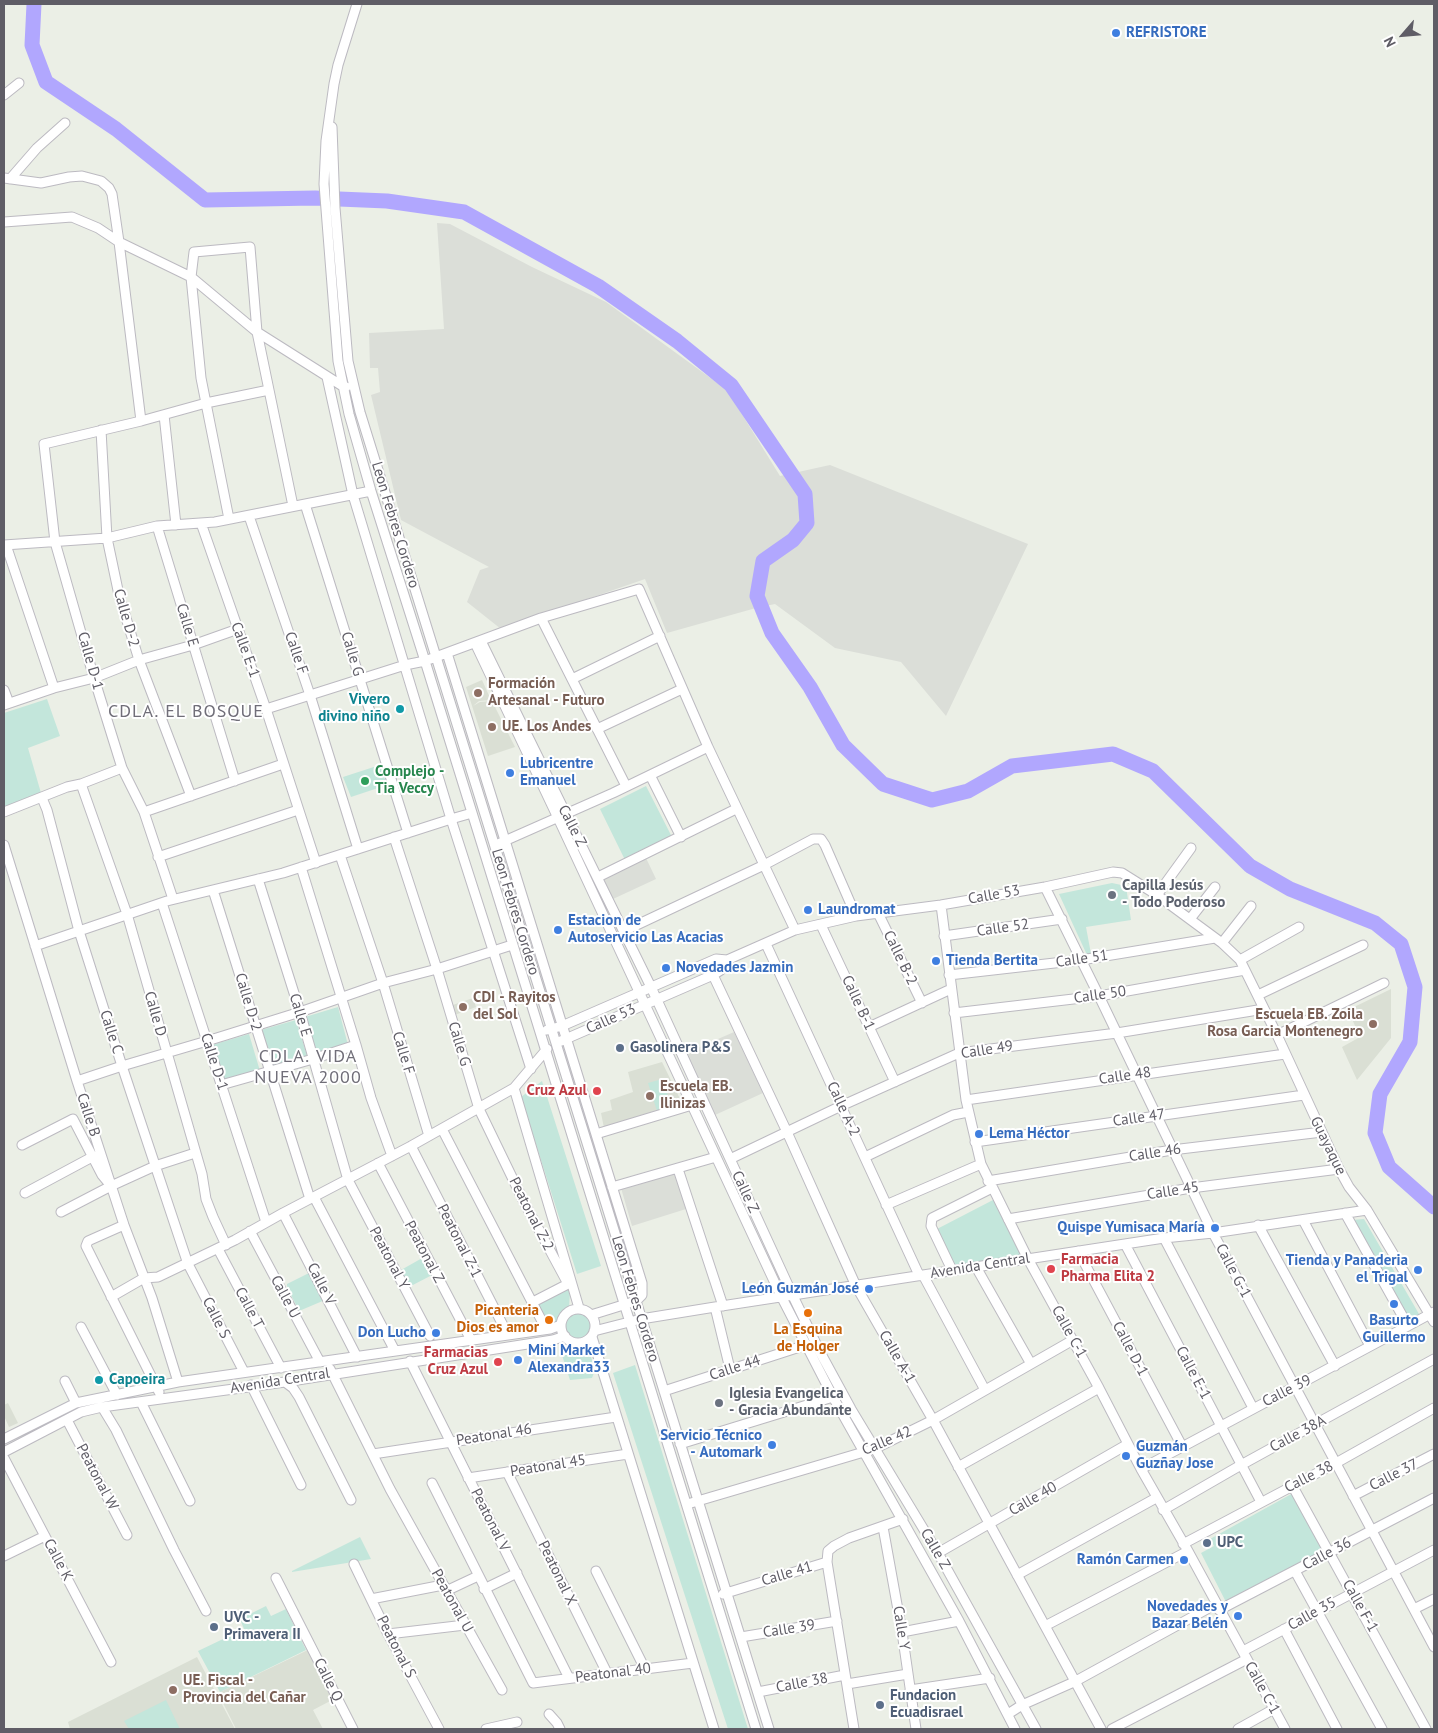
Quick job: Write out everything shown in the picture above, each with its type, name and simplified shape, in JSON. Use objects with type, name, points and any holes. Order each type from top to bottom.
[{"type":"street","name":"Leon Febres Cordero","points":[[357,4],[338,65],[331,112],[329,184],[338,362],[349,414],[370,491],[425,661],[756,1729]]},
{"type":"street","points":[[4,95],[19,83]]},
{"type":"street","points":[[7,178],[65,122]]},
{"type":"street","points":[[7,178],[41,183],[82,176],[101,181],[112,194],[141,421]]},
{"type":"street","name":"Leon Febres Cordero","points":[[330,209],[348,360],[360,412],[769,1729]]},
{"type":"street","points":[[4,222],[72,216],[98,228],[119,242],[191,277],[257,332],[344,387],[353,385]]},
{"type":"street","points":[[229,519],[201,378],[191,277],[194,252],[250,247],[257,332],[293,506]]},
{"type":"street","points":[[327,377],[353,495],[451,819],[531,1069]]},
{"type":"street","points":[[101,430],[206,403],[269,390]]},
{"type":"street","points":[[164,415],[176,525]]},
{"type":"street","name":"Calle D-1","points":[[101,430],[44,444],[55,542],[122,768],[144,812],[173,899]]},
{"type":"street","name":"Calle D-2","points":[[101,430],[107,538],[119,595],[139,660],[191,796]]},
{"type":"street","points":[[54,688],[5,545],[107,538],[157,526],[202,523],[249,516],[370,491]]},
{"type":"street","name":"Calle G","points":[[305,504],[408,833]]},
{"type":"street","name":"Calle F","points":[[249,516],[310,695],[358,849]]},
{"type":"street","name":"Calle E-1","points":[[202,523],[266,709],[316,863]]},
{"type":"street","name":"Calle E","points":[[157,526],[235,781]]},
{"type":"street","points":[[266,709],[405,665],[425,661],[541,618],[639,588],[736,810],[795,930]]},
{"type":"street","points":[[541,618],[626,786]]},
{"type":"street","points":[[4,690],[6,704],[54,688],[94,678],[139,660],[238,630]]},
{"type":"street","points":[[572,679],[660,636]]},
{"type":"street","name":"Calle Z","points":[[478,642],[562,816],[645,1004],[781,1296],[833,1396],[903,1519],[1016,1729]]},
{"type":"street","points":[[447,653],[642,1283],[642,1295],[636,1302],[591,1315]]},
{"type":"street","points":[[597,729],[682,689]]},
{"type":"street","points":[[483,849],[562,816],[708,746]]},
{"type":"street","points":[[144,812],[283,764]]},
{"type":"street","points":[[4,812],[122,768]]},
{"type":"street","points":[[650,775],[681,837]]},
{"type":"street","points":[[474,779],[488,785]]},
{"type":"street","name":"Calle D","points":[[81,784],[127,914],[202,1174],[206,1199],[222,1247]]},
{"type":"street","name":"Calle C","points":[[42,798],[47,810],[79,931],[188,1264]]},
{"type":"street","points":[[483,809],[494,806]]},
{"type":"street","points":[[158,857],[298,810]]},
{"type":"street","points":[[598,877],[736,810]]},
{"type":"street","points":[[36,946],[162,902],[316,863],[472,813]]},
{"type":"street","name":"Calle Z","points":[[562,816],[598,877],[651,987],[792,1296],[851,1410],[938,1553],[1036,1729]]},
{"type":"street","name":"Calle G","points":[[394,837],[437,969],[479,1109]]},
{"type":"street","points":[[624,931],[764,865],[813,839],[820,839],[825,845],[856,916]]},
{"type":"street","name":"Calle B","points":[[4,845],[111,1186],[178,1382]]},
{"type":"street","points":[[1157,895],[1191,848]]},
{"type":"street","name":"Calle F","points":[[340,855],[383,983],[429,1136]]},
{"type":"street","points":[[302,867],[356,1045],[370,1098],[392,1156]]},
{"type":"street","name":"Calle 53","points":[[540,1032],[562,1026],[716,958],[727,960],[795,930],[856,916],[941,905],[1045,887],[1113,872],[1122,873],[1157,895],[1240,960]]},
{"type":"street","name":"Calle E","points":[[258,879],[300,1012],[348,1180]]},
{"type":"street","name":"Calle G-1","points":[[1045,887],[1080,960],[1100,996],[1213,1234],[1434,1644]]},
{"type":"street","points":[[1190,919],[1215,887]]},
{"type":"street","name":"Calle D-2","points":[[213,890],[312,1198]]},
{"type":"street","name":"Calle D-1","points":[[162,902],[266,1222]]},
{"type":"street","name":"Calle C-1","points":[[941,905],[966,1100],[981,1164],[1028,1258],[1099,1388],[1140,1469],[1285,1729]]},
{"type":"street","points":[[1218,941],[1251,906]]},
{"type":"street","name":"Calle B-2","points":[[878,913],[922,1003]]},
{"type":"street","name":"Calle 52","points":[[944,936],[1062,919]]},
{"type":"street","name":"Calle B-1","points":[[821,925],[895,1082]]},
{"type":"street","points":[[1240,960],[1299,928]]},
{"type":"street","points":[[523,938],[536,943]]},
{"type":"street","name":"Calle 51","points":[[949,975],[1080,960],[1218,941]]},
{"type":"street","name":"Calle A-2","points":[[766,944],[886,1205],[921,1275],[985,1390]]},
{"type":"street","points":[[77,1081],[300,1012],[383,983],[437,969],[512,945]]},
{"type":"street","points":[[1258,995],[1364,945]]},
{"type":"street","name":"Calle 53","points":[[111,1298],[144,1278],[158,1277],[222,1247],[479,1109],[514,1088],[546,1051],[556,1043],[713,975],[721,970],[727,960]]},
{"type":"street","name":"Guayaque","points":[[1240,960],[1339,1169],[1349,1187],[1367,1210],[1433,1316]]},
{"type":"street","name":"Calle 50","points":[[954,1013],[1100,996],[1245,970]]},
{"type":"street","name":"Calle A-1","points":[[713,975],[787,1132],[856,1286],[933,1420],[1101,1729]]},
{"type":"street","points":[[1277,1035],[1384,983]]},
{"type":"street","points":[[538,988],[549,984]]},
{"type":"street","points":[[869,1027],[951,989]]},
{"type":"street","name":"Calle 49","points":[[730,1159],[959,1053],[1117,1033],[1264,1009]]},
{"type":"street","points":[[221,1085],[356,1045]]},
{"type":"street","name":"Calle 48","points":[[966,1100],[1285,1054]]},
{"type":"street","points":[[514,1088],[579,1308],[591,1315],[595,1323],[593,1334],[616,1416],[714,1729]]},
{"type":"street","name":"Calle 47","points":[[975,1142],[1304,1095]]},
{"type":"street","points":[[583,1126],[595,1131],[692,1105]]},
{"type":"street","name":"Peatonal Z-2","points":[[479,1109],[524,1202],[567,1282],[566,1285],[533,1302]]},
{"type":"street","points":[[865,1157],[953,1115],[968,1112]]},
{"type":"street","points":[[22,1145],[73,1119],[102,1174],[111,1186]]},
{"type":"street","points":[[442,1129],[546,1330]]},
{"type":"street","name":"Calle 46","points":[[952,1270],[930,1222],[932,1218],[990,1185],[1172,1150],[1322,1132]]},
{"type":"street","name":"Peatonal Z-1","points":[[411,1146],[508,1335]]},
{"type":"street","points":[[61,1212],[155,1166],[195,1153]]},
{"type":"street","points":[[25,1193],[94,1156]]},
{"type":"street","points":[[612,1187],[716,1157]]},
{"type":"street","name":"Peatonal Z","points":[[378,1163],[471,1340]]},
{"type":"street","points":[[886,1205],[981,1164]]},
{"type":"street","points":[[678,1169],[719,1306],[730,1369]]},
{"type":"street","name":"Calle 45","points":[[1008,1219],[1191,1188],[1339,1169]]},
{"type":"street","points":[[597,1174],[607,1172]]},
{"type":"street","name":"Peatonal Y","points":[[348,1180],[430,1336]]},
{"type":"street","points":[[312,1198],[395,1351]]},
{"type":"street","points":[[608,1211],[619,1209]]},
{"type":"street","name":"Avenida Central","points":[[593,1334],[641,1319],[781,1296],[792,1296],[1164,1238],[1213,1234],[1258,1225],[1367,1210]]},
{"type":"street","name":"Calle V","points":[[283,1213],[357,1357]]},
{"type":"street","points":[[1345,1213],[1408,1326]]},
{"type":"street","points":[[1303,1220],[1370,1346]]},
{"type":"street","points":[[124,1225],[88,1240],[86,1246],[162,1399]]},
{"type":"street","points":[[1258,1225],[1335,1366]]},
{"type":"street","name":"Calle U","points":[[250,1231],[323,1362],[332,1373],[372,1454]]},
{"type":"street","points":[[1164,1238],[1253,1408]]},
{"type":"street","name":"Calle E-1","points":[[1125,1244],[1261,1502]]},
{"type":"street","name":"Calle T","points":[[222,1247],[281,1368]]},
{"type":"street","name":"Calle D-1","points":[[1078,1251],[1182,1446]]},
{"type":"street","name":"Calle S","points":[[188,1264],[244,1372]]},
{"type":"street","points":[[976,1266],[1030,1364]]},
{"type":"street","points":[[579,1308],[571,1310],[562,1319],[561,1325],[565,1336],[575,1343],[587,1341],[593,1334]]},
{"type":"street","name":"Calle 39","points":[[1140,1469],[1408,1326],[1433,1316]]},
{"type":"street","name":"Avenida Central","points":[[4,1439],[76,1404],[178,1382],[546,1330],[561,1325]]},
{"type":"street","points":[[81,1326],[117,1395]]},
{"type":"street","name":"Avenida Central","points":[[4,1452],[81,1412],[102,1407],[285,1382],[332,1373],[553,1340],[565,1336]]},
{"type":"street","name":"Calle 42","points":[[686,1504],[874,1449],[933,1420],[1073,1340]]},
{"type":"street","name":"Calle 44","points":[[664,1391],[806,1345]]},
{"type":"street","name":"Calle 38A","points":[[1163,1510],[1434,1359]]},
{"type":"street","name":"Peatonal V","points":[[410,1361],[570,1678]]},
{"type":"street","points":[[65,1381],[76,1404]]},
{"type":"street","points":[[285,1382],[293,1388],[299,1397],[351,1500]]},
{"type":"street","points":[[251,1386],[301,1485]]},
{"type":"street","points":[[958,1467],[1099,1388]]},
{"type":"street","points":[[680,1444],[833,1396]]},
{"type":"street","points":[[141,1402],[190,1502]]},
{"type":"street","points":[[102,1407],[116,1430],[206,1611]]},
{"type":"street","name":"Calle 38","points":[[1045,1626],[1292,1484],[1336,1463],[1434,1408]]},
{"type":"street","name":"Peatonal 46","points":[[372,1454],[616,1416]]},
{"type":"street","name":"Peatonal W","points":[[67,1420],[127,1535]]},
{"type":"street","name":"Calle 40","points":[[938,1553],[1128,1444]]},
{"type":"street","name":"Peatonal U","points":[[372,1454],[444,1588],[502,1690]]},
{"type":"street","name":"Peatonal 45","points":[[468,1478],[628,1454]]},
{"type":"street","name":"Calle 37","points":[[1353,1496],[1434,1454]]},
{"type":"street","name":"Calle K","points":[[4,1458],[111,1662]]},
{"type":"street","name":"Peatonal X","points":[[507,1472],[607,1673]]},
{"type":"street","points":[[432,1483],[484,1589],[517,1573]]},
{"type":"street","name":"Calle F-1","points":[[1292,1484],[1353,1592],[1426,1729]]},
{"type":"street","points":[[1017,1575],[1156,1498]]},
{"type":"street","name":"Calle 36","points":[[1008,1714],[1022,1705],[1074,1682],[1218,1607],[1294,1571],[1434,1498]]},
{"type":"street","name":"Calle 41","points":[[715,1597],[827,1562],[828,1551],[834,1546],[849,1538],[903,1519]]},
{"type":"street","name":"Calle Y","points":[[883,1527],[902,1632],[915,1729]]},
{"type":"street","points":[[4,1556],[45,1536]]},
{"type":"street","name":"Calle 35","points":[[1112,1729],[1245,1655],[1284,1629],[1316,1611],[1434,1550]]},
{"type":"street","points":[[827,1562],[854,1729]]},
{"type":"street","name":"Peatonal S","points":[[354,1564],[388,1634],[439,1729]]},
{"type":"street","points":[[596,1571],[645,1669]]},
{"type":"street","points":[[1294,1571],[1382,1729]]},
{"type":"street","points":[[371,1599],[444,1588],[478,1576]]},
{"type":"street","name":"Calle Q","points":[[276,1578],[353,1729]]},
{"type":"street","name":"Peatonal 40","points":[[484,1589],[533,1683],[693,1663]]},
{"type":"street","points":[[1414,1609],[1434,1599]]},
{"type":"street","name":"Calle 39","points":[[741,1637],[837,1621]]},
{"type":"street","points":[[902,1632],[959,1621]]},
{"type":"street","points":[[388,1634],[465,1625]]},
{"type":"street","points":[[1284,1629],[1337,1729]]},
{"type":"street","name":"Calle 38","points":[[758,1692],[908,1674]]},
{"type":"street","points":[[910,1690],[990,1678]]},
{"type":"street","points":[[1238,1729],[1274,1709]]},
{"type":"street","points":[[549,1714],[560,1729]]},
{"type":"street","points":[[486,1729],[517,1722]]},
{"type":"shaded area","points":[[437,223],[450,224],[532,267],[606,302],[727,390],[780,476],[830,465],[1028,544],[946,716],[901,662],[835,648],[775,604],[667,633],[645,579],[501,629],[467,602],[480,570],[489,567],[401,520],[371,395],[380,392],[378,368],[370,368],[369,333],[444,329]]},
{"type":"shaded area","name":"UE. Los Andes","points":[[482,680],[491,700],[479,701],[473,706],[480,702],[492,701],[515,747],[488,756],[466,687]]},
{"type":"shaded area","points":[[47,699],[60,736],[28,748],[41,793],[4,807],[4,713]]},
{"type":"shaded area","name":"Complejo - Tia Veccy","points":[[380,765],[387,785],[351,797],[343,777]]},
{"type":"shaded area","points":[[646,786],[673,839],[626,862],[600,809]]},
{"type":"shaded area","points":[[646,858],[656,879],[613,899],[603,878]]},
{"type":"shaded area","points":[[1112,883],[1126,886],[1131,920],[1086,927],[1091,954],[1087,955],[1059,894]]},
{"type":"shaded area","name":"Escuela EB. Zoila Rosa Garcia Montenegro","points":[[1391,989],[1391,1038],[1357,1080],[1342,1047],[1360,1037],[1348,1010]]},
{"type":"shaded area","name":"CDI - Rayitos del Sol","points":[[473,998],[476,1007],[452,1016],[450,1006]]},
{"type":"shaded area","points":[[338,1007],[348,1045],[317,1055],[305,1017]]},
{"type":"shaded area","points":[[296,1020],[308,1058],[273,1067],[261,1030]]},
{"type":"shaded area","points":[[734,1032],[763,1093],[715,1115],[686,1053]]},
{"type":"shaded area","points":[[249,1034],[260,1071],[223,1082],[212,1045]]},
{"type":"shaded area","name":"Escuela EB. Ilinizas","points":[[662,1062],[683,1105],[604,1128],[601,1113],[612,1110],[610,1100],[633,1092],[628,1072]]},
{"type":"shaded area","points":[[662,1079],[672,1107],[657,1111],[648,1083]]},
{"type":"shaded area","points":[[542,1081],[601,1266],[577,1274],[521,1097]]},
{"type":"shaded area","points":[[675,1174],[686,1209],[632,1226],[621,1188]]},
{"type":"shaded area","points":[[993,1200],[1021,1254],[952,1266],[937,1229]]},
{"type":"shaded area","points":[[1364,1219],[1419,1314],[1408,1321],[1352,1220]]},
{"type":"shaded area","points":[[424,1257],[434,1274],[409,1287],[400,1272],[401,1270]]},
{"type":"shaded area","points":[[311,1272],[325,1300],[299,1311],[287,1284]]},
{"type":"shaded area","points":[[568,1287],[570,1292],[569,1308],[564,1312],[559,1321],[546,1326],[536,1303]]},
{"type":"shaded area","points":[[578,1311],[589,1315],[593,1326],[589,1337],[578,1341],[567,1337],[563,1326],[567,1315]]},
{"type":"shaded area","points":[[560,1349],[582,1349],[587,1353],[591,1357],[595,1370],[592,1378],[570,1380]]},
{"type":"shaded area","points":[[635,1365],[748,1729],[728,1729],[613,1373]]},
{"type":"shaded area","points":[[8,1403],[18,1423],[9,1427],[4,1416],[4,1405]]},
{"type":"shaded area","points":[[1295,1492],[1326,1551],[1226,1602],[1201,1553],[1214,1546],[1210,1539]]},
{"type":"shaded area","points":[[360,1537],[371,1559],[292,1572],[292,1571]]},
{"type":"shaded area","points":[[266,1606],[271,1616],[286,1609],[306,1650],[220,1692],[198,1651],[244,1629],[240,1619]]},
{"type":"shaded area","points":[[310,1649],[334,1699],[313,1710],[323,1729],[236,1729],[218,1693]]},
{"type":"shaded area","name":"UE. Fiscal - Provincia del Cañar","points":[[197,1657],[235,1729],[70,1729],[68,1722]]},
{"type":"shaded area","points":[[166,1700],[180,1729],[129,1729],[124,1721]]},
{"type":"waterway","points":[[34,4],[32,45],[46,82],[116,129],[205,200],[315,198],[387,201],[464,212],[598,286],[677,341],[731,385],[805,494],[807,523],[793,540],[763,561],[757,596],[772,633],[810,687],[843,745],[883,784],[932,800],[968,791],[1012,766],[1113,754],[1153,771],[1250,866],[1290,889],[1375,923],[1401,944],[1415,987],[1410,1042],[1380,1094],[1375,1133],[1389,1167],[1434,1207]]},
{"type":"place","name":"REFRISTORE","points":[[1116,33]]},
{"type":"place","name":"Formación Artesanal - Futuro","points":[[478,693]]},
{"type":"place","name":"Vivero divino niño","points":[[400,709]]},
{"type":"place","name":"UE. Los Andes","points":[[492,727]]},
{"type":"place","name":"Lubricentre Emanuel","points":[[510,773]]},
{"type":"place","name":"Complejo - Tia Veccy","points":[[365,781]]},
{"type":"place","name":"Capilla Jesús - Todo Poderoso","points":[[1112,895]]},
{"type":"place","name":"Laundromat","points":[[808,910]]},
{"type":"place","name":"Estacion de Autoservicio Las Acacias","points":[[558,930]]},
{"type":"place","name":"Tienda Bertita","points":[[936,961]]},
{"type":"place","name":"Novedades Jazmin","points":[[666,968]]},
{"type":"place","name":"CDI - Rayitos del Sol","points":[[463,1007]]},
{"type":"place","name":"Escuela EB. Zoila Rosa Garcia Montenegro","points":[[1373,1024]]},
{"type":"place","name":"Gasolinera P&S","points":[[620,1048]]},
{"type":"place","name":"Cruz Azul","points":[[597,1091]]},
{"type":"place","name":"Escuela EB. Ilinizas","points":[[650,1096]]},
{"type":"place","name":"Lema Héctor","points":[[979,1134]]},
{"type":"place","name":"Quispe Yumisaca María","points":[[1215,1228]]},
{"type":"place","name":"Farmacia Pharma Elita 2","points":[[1051,1269]]},
{"type":"place","name":"Tienda y Panaderia el Trigal","points":[[1418,1270]]},
{"type":"place","name":"León Guzmán José","points":[[869,1289]]},
{"type":"place","name":"Basurto Guillermo","points":[[1394,1304]]},
{"type":"place","name":"La Esquina de Holger","points":[[808,1313]]},
{"type":"place","name":"Picanteria Dios es amor","points":[[549,1320]]},
{"type":"place","name":"Don Lucho","points":[[436,1333]]},
{"type":"place","name":"Mini Market Alexandra33","points":[[518,1360]]},
{"type":"place","name":"Farmacias Cruz Azul","points":[[498,1362]]},
{"type":"place","name":"Capoeira","points":[[99,1380]]},
{"type":"place","name":"Iglesia Evangelica - Gracia Abundante","points":[[719,1403]]},
{"type":"place","name":"Servicio Técnico - Automark","points":[[772,1445]]},
{"type":"place","name":"Guzmán Guzñay Jose","points":[[1126,1456]]},
{"type":"place","name":"UPC","points":[[1207,1543]]},
{"type":"place","name":"Ramón Carmen","points":[[1184,1560]]},
{"type":"place","name":"Novedades y Bazar Belén","points":[[1238,1616]]},
{"type":"place","name":"UVC - Primavera II","points":[[214,1627]]},
{"type":"place","name":"UE. Fiscal - Provincia del Cañar","points":[[173,1690]]},
{"type":"place","name":"Fundacion Ecuadisrael","points":[[880,1705]]},
{"type":"district","name":"CDLA. EL BOSQUE","points":[[186,712]]},
{"type":"district","name":"CDLA. VIDA NUEVA 2000","points":[[308,1067]]}]
